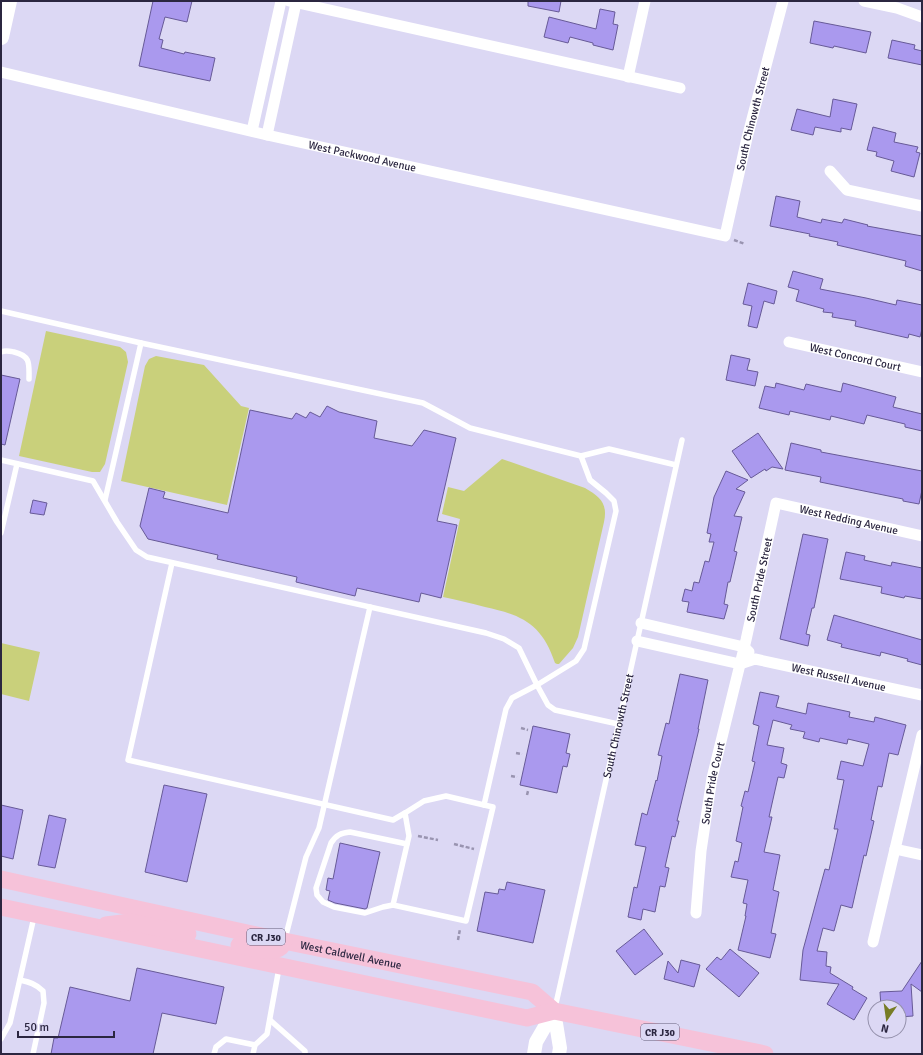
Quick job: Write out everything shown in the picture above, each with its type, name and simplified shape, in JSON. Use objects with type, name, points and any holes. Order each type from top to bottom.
[{"type":"main road","points":[[1,37],[9,1]]},
{"type":"main road","name":"West Caldwell Avenue","points":[[1,879],[284,941],[532,992],[554,1011]]},
{"type":"main road","name":"West Caldwell Avenue","points":[[1,907],[527,1018],[554,1011],[765,1054]]},
{"type":"main road","points":[[94,927],[130,922],[264,950],[276,949],[280,947],[284,941]]},
{"type":"street","points":[[252,131],[281,1]]},
{"type":"street","points":[[628,77],[645,1]]},
{"type":"street","name":"South Chinowth Street","points":[[725,236],[747,138],[782,1]]},
{"type":"street","points":[[864,1],[897,8],[922,17]]},
{"type":"street","points":[[267,135],[293,2],[680,88]]},
{"type":"street","name":"West Packwood Avenue","points":[[1,72],[267,135],[725,236]]},
{"type":"street","points":[[830,171],[847,190],[922,206]]},
{"type":"street","name":"West Concord Court","points":[[789,342],[922,372]]},
{"type":"street","name":"West Redding Avenue","points":[[776,503],[922,536]]},
{"type":"street","name":"South Pride Street","points":[[742,656],[776,503]]},
{"type":"street","points":[[641,623],[742,656]]},
{"type":"street","points":[[637,641],[742,656]]},
{"type":"street","name":"West Russell Avenue","points":[[742,656],[922,695]]},
{"type":"street","name":"South Pride Court","points":[[696,913],[701,851],[712,778],[742,656]]},
{"type":"street","points":[[873,942],[922,735]]},
{"type":"street","points":[[895,849],[922,855]]},
{"type":"street","name":"South Chinowth Street","points":[[534,1054],[536,1042],[554,1011]]},
{"type":"street","name":"South Chinowth Street","points":[[554,1011],[560,1048],[559,1054]]},
{"type":"lane","points":[[1,311],[141,343],[423,403],[470,428],[581,456],[609,449],[676,465]]},
{"type":"lane","points":[[105,500],[141,343]]},
{"type":"lane","points":[[1,352],[5,350],[23,354],[28,360],[29,380]]},
{"type":"lane","name":"South Chinowth Street","points":[[554,1011],[682,440]]},
{"type":"lane","points":[[484,805],[506,709],[512,698],[537,685],[576,661],[584,649],[616,511],[614,501],[590,480],[581,456]]},
{"type":"lane","points":[[1,460],[93,481],[117,522],[136,550],[147,557],[486,633],[504,639],[519,648],[548,705],[555,710],[618,724]]},
{"type":"lane","points":[[1,533],[16,464]]},
{"type":"lane","points":[[172,563],[128,760],[393,820],[424,801],[446,796],[493,807],[466,921],[393,905],[383,906],[365,913],[358,912],[334,907],[323,902],[317,895],[316,888],[331,842],[335,836],[342,832],[350,832],[407,844]]},
{"type":"lane","points":[[284,941],[306,857],[319,828],[370,607]]},
{"type":"lane","points":[[393,905],[409,836],[405,813]]},
{"type":"lane","points":[[1,1039],[10,1023],[34,914]]},
{"type":"lane","points":[[253,1054],[255,1045],[267,1034],[280,966]]},
{"type":"lane","points":[[20,980],[31,982],[39,986],[43,991],[44,1003],[33,1054]]},
{"type":"lane","points":[[270,1020],[306,1051],[305,1054]]},
{"type":"lane","points":[[214,1054],[216,1047],[226,1039],[255,1045]]},
{"type":"path","points":[[521,728],[528,730]]},
{"type":"path","points":[[516,753],[522,754]]},
{"type":"path","points":[[511,776],[517,777]]},
{"type":"path","points":[[527,795],[528,791]]},
{"type":"path","points":[[418,836],[438,840]]},
{"type":"path","points":[[454,844],[474,849]]},
{"type":"green space","points":[[46,331],[120,347],[126,352],[128,362],[105,464],[100,472],[92,472],[19,456]]},
{"type":"green space","points":[[156,356],[204,365],[241,406],[249,408],[227,505],[121,481],[145,366],[149,359]]},
{"type":"green space","points":[[502,459],[585,488],[595,494],[604,505],[604,522],[578,637],[573,648],[559,664],[555,663],[544,639],[529,623],[498,610],[443,597],[460,519],[442,514],[448,487],[464,491]]},
{"type":"green space","points":[[1,643],[40,652],[29,701],[1,694]]},
{"type":"building","points":[[153,1],[192,1],[187,22],[165,17],[159,39],[163,40],[161,48],[184,54],[185,52],[215,58],[210,81],[139,66]]},
{"type":"building","points":[[528,1],[561,1],[559,12],[528,6]]},
{"type":"building","points":[[600,9],[615,12],[613,24],[618,25],[613,50],[570,37],[568,43],[544,37],[549,17],[596,29]]},
{"type":"building","points":[[814,21],[871,32],[866,53],[834,46],[833,48],[810,43]]},
{"type":"building","points":[[892,40],[915,45],[914,49],[922,51],[922,65],[888,58]]},
{"type":"building","points":[[833,99],[857,104],[851,130],[841,128],[841,132],[815,127],[813,135],[791,130],[797,109],[830,117]]},
{"type":"building","points":[[873,127],[896,133],[894,142],[918,147],[916,152],[920,153],[914,177],[891,171],[894,161],[876,156],[877,152],[867,150]]},
{"type":"building","points":[[776,196],[800,201],[797,217],[821,223],[822,219],[842,223],[844,219],[868,225],[867,226],[922,236],[922,271],[905,266],[906,261],[837,245],[838,242],[809,236],[810,234],[770,226]]},
{"type":"building","points":[[793,271],[823,279],[820,289],[896,305],[897,300],[922,305],[922,329],[920,337],[909,334],[908,338],[855,326],[856,321],[832,317],[833,313],[823,312],[824,309],[796,301],[799,290],[788,287]]},
{"type":"building","points":[[748,283],[777,291],[774,304],[764,301],[757,328],[748,326],[752,306],[743,304]]},
{"type":"building","points":[[731,355],[750,359],[747,370],[758,372],[755,386],[726,380]]},
{"type":"building","points":[[1,375],[20,379],[5,445],[1,444]]},
{"type":"building","points":[[776,383],[804,390],[806,384],[841,392],[843,383],[896,397],[893,407],[922,414],[922,431],[905,427],[905,424],[867,415],[864,424],[831,416],[830,420],[790,411],[789,415],[759,408],[765,386],[775,388]]},
{"type":"building","points":[[327,406],[339,412],[377,421],[374,438],[412,446],[424,430],[456,438],[437,521],[457,525],[441,598],[421,593],[419,602],[357,588],[355,596],[296,582],[297,577],[217,559],[218,555],[148,539],[140,526],[149,488],[165,492],[163,498],[228,513],[250,410],[292,419],[296,413],[306,418],[310,412],[320,417]]},
{"type":"building","points":[[758,433],[783,469],[772,467],[766,471],[765,469],[751,478],[732,451]]},
{"type":"building","points":[[791,443],[821,450],[821,452],[922,471],[922,490],[919,504],[903,501],[903,499],[820,482],[821,477],[785,470]]},
{"type":"building","points":[[726,471],[748,480],[736,489],[745,492],[734,516],[742,517],[734,551],[737,552],[730,582],[728,582],[724,604],[728,605],[724,619],[687,612],[689,602],[682,601],[685,589],[692,591],[694,582],[699,583],[705,561],[709,562],[714,542],[709,542],[711,534],[707,533],[714,497]]},
{"type":"building","points":[[33,500],[47,503],[44,515],[30,513]]},
{"type":"building","points":[[803,534],[828,539],[814,608],[812,608],[806,634],[810,635],[808,646],[780,639]]},
{"type":"building","points":[[846,552],[865,556],[864,560],[891,566],[892,562],[922,568],[922,599],[905,596],[904,598],[881,593],[882,587],[840,579]]},
{"type":"building","points":[[834,615],[922,640],[922,665],[907,661],[908,659],[881,652],[880,656],[841,647],[842,644],[827,640]]},
{"type":"building","points":[[680,674],[708,680],[699,729],[677,821],[679,821],[675,837],[672,836],[665,867],[669,868],[665,887],[660,886],[655,912],[643,909],[641,920],[628,917],[634,887],[637,888],[646,847],[635,845],[642,813],[647,815],[656,780],[657,781],[662,756],[658,755],[666,723],[669,724]]},
{"type":"building","points":[[760,692],[779,696],[776,707],[806,714],[808,703],[850,712],[849,717],[874,722],[875,717],[906,725],[898,755],[889,753],[882,787],[878,786],[871,820],[874,821],[866,856],[864,855],[852,908],[841,905],[834,931],[823,928],[817,951],[827,952],[826,966],[831,967],[830,973],[853,987],[852,989],[867,998],[854,1020],[827,1004],[839,984],[800,980],[803,950],[825,869],[829,870],[838,829],[834,829],[844,780],[837,779],[841,761],[863,766],[869,744],[848,739],[847,744],[820,738],[819,742],[803,738],[805,732],[790,729],[792,725],[773,720],[767,745],[784,748],[781,763],[787,765],[784,778],[778,777],[769,817],[772,817],[764,852],[780,855],[773,890],[779,892],[771,933],[776,934],[770,958],[738,950],[746,916],[747,904],[743,903],[748,880],[731,877],[735,861],[738,862],[742,843],[736,841],[743,807],[741,806],[745,791],[748,792],[755,762],[752,761],[759,726],[753,724]]},
{"type":"building","points":[[533,726],[570,734],[566,753],[570,754],[567,767],[563,766],[557,793],[520,785]]},
{"type":"building","points":[[164,785],[207,794],[187,882],[145,872]]},
{"type":"building","points":[[1,805],[23,810],[13,859],[1,856]]},
{"type":"building","points":[[49,815],[66,819],[55,868],[38,865]]},
{"type":"building","points":[[340,843],[380,852],[367,908],[365,909],[335,903],[328,900],[330,891],[326,890],[328,878],[333,879]]},
{"type":"building","points":[[507,882],[545,890],[533,943],[477,931],[485,892],[498,894],[499,889],[505,890]]},
{"type":"building","points":[[644,929],[663,954],[635,975],[616,951]]},
{"type":"building","points":[[730,949],[759,973],[739,997],[706,969],[717,957],[721,960]]},
{"type":"building","points":[[681,960],[700,965],[694,987],[664,979],[668,961],[678,973]]},
{"type":"building","points":[[922,961],[922,992],[911,984],[913,1016],[907,1016],[907,999],[880,999],[880,992],[902,991]]},
{"type":"building","points":[[137,968],[224,987],[216,1024],[162,1013],[153,1054],[51,1054],[54,1038],[58,1038],[70,987],[130,1001]]}]
